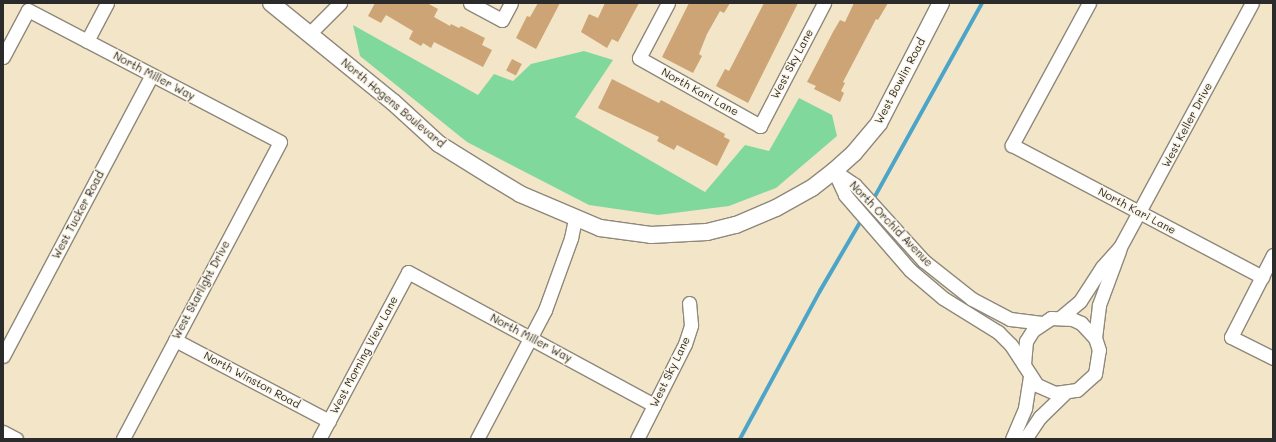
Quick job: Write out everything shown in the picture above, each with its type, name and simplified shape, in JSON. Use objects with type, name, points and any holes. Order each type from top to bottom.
[{"type":"street","points":[[87,41],[107,3]]},
{"type":"street","name":"North Hogens Boulevard","points":[[271,3],[393,102],[438,144],[520,194],[575,219],[600,228],[651,235],[707,232],[736,225],[776,208],[812,188],[834,171]]},
{"type":"street","points":[[309,34],[340,3]]},
{"type":"street","points":[[470,3],[502,20],[511,3]]},
{"type":"street","name":"North Kari Lane","points":[[668,3],[639,58],[760,126]]},
{"type":"street","name":"West Sky Lane","points":[[760,126],[824,3]]},
{"type":"street","name":"West Bowlin Road","points":[[834,171],[854,153],[879,123],[941,3]]},
{"type":"street","name":"North Kari Lane","points":[[1088,3],[1012,145],[1262,277]]},
{"type":"street","name":"West Keller Drive","points":[[1061,317],[1080,301],[1102,267],[1120,247],[1141,213],[1252,3]]},
{"type":"street","name":"North Miller Way","points":[[3,57],[28,10],[280,142]]},
{"type":"street","name":"West Tucker Road","points":[[3,356],[152,75]]},
{"type":"street","name":"West Starlight Drive","points":[[123,439],[280,142]]},
{"type":"street","name":"North Orchid Avenue","points":[[834,171],[862,192],[924,261],[972,299],[1010,319],[1042,322]]},
{"type":"street","name":"North Orchid Avenue","points":[[834,171],[845,195],[910,270],[943,298],[998,332],[1024,365]]},
{"type":"street","points":[[477,439],[548,303],[571,238],[575,219]]},
{"type":"street","name":"West Keller Drive","points":[[1095,338],[1099,305],[1120,247]]},
{"type":"street","points":[[1273,255],[1231,337],[1273,358]]},
{"type":"street","name":"North Miller Way","points":[[408,272],[654,405]]},
{"type":"street","name":"West Morning View Lane","points":[[319,439],[408,272]]},
{"type":"street","name":"West Sky Lane","points":[[636,439],[685,344],[691,325],[688,303]]},
{"type":"street","points":[[1025,439],[1040,417],[1065,394],[1087,383],[1095,374],[1099,350],[1095,338],[1081,323],[1061,317],[1042,322],[1032,330],[1026,341],[1024,365],[1030,378],[1045,390],[1065,394]]},
{"type":"street","name":"North Winston Road","points":[[175,340],[329,421]]},
{"type":"street","points":[[1012,439],[1025,408],[1030,378]]},
{"type":"street","points":[[3,432],[16,439]]},
{"type":"green space","points":[[353,25],[478,95],[494,74],[513,81],[531,64],[584,51],[613,60],[575,117],[705,192],[745,145],[769,151],[799,98],[832,115],[837,136],[776,188],[729,206],[658,215],[589,205],[467,142],[360,56]]},
{"type":"building","points":[[375,3],[427,3],[438,9],[434,17],[450,26],[451,24],[459,28],[461,26],[485,38],[482,45],[492,50],[483,67],[434,42],[431,48],[423,43],[421,46],[409,39],[413,31],[386,15],[381,23],[368,16]]},
{"type":"building","points":[[538,3],[560,3],[536,49],[516,38],[527,16],[530,17]]},
{"type":"building","points":[[605,3],[639,3],[618,42],[612,39],[607,48],[581,32],[589,14],[598,18]]},
{"type":"building","points":[[689,3],[730,3],[724,13],[720,11],[707,34],[699,54],[702,56],[693,73],[662,57]]},
{"type":"building","points":[[764,3],[798,3],[748,103],[716,86],[725,69],[729,71]]},
{"type":"building","points":[[854,3],[888,3],[878,20],[876,19],[843,82],[845,83],[841,91],[844,93],[840,102],[814,89],[816,86],[807,82],[840,20],[845,22]]},
{"type":"building","points":[[512,59],[522,64],[516,76],[506,71]]},
{"type":"building","points":[[612,79],[659,103],[661,100],[725,134],[724,137],[730,140],[717,166],[677,145],[674,150],[657,141],[659,137],[598,108]]},
{"type":"waterway","points":[[873,200],[982,3]]},
{"type":"waterway","points":[[740,439],[820,291],[862,219]]}]
